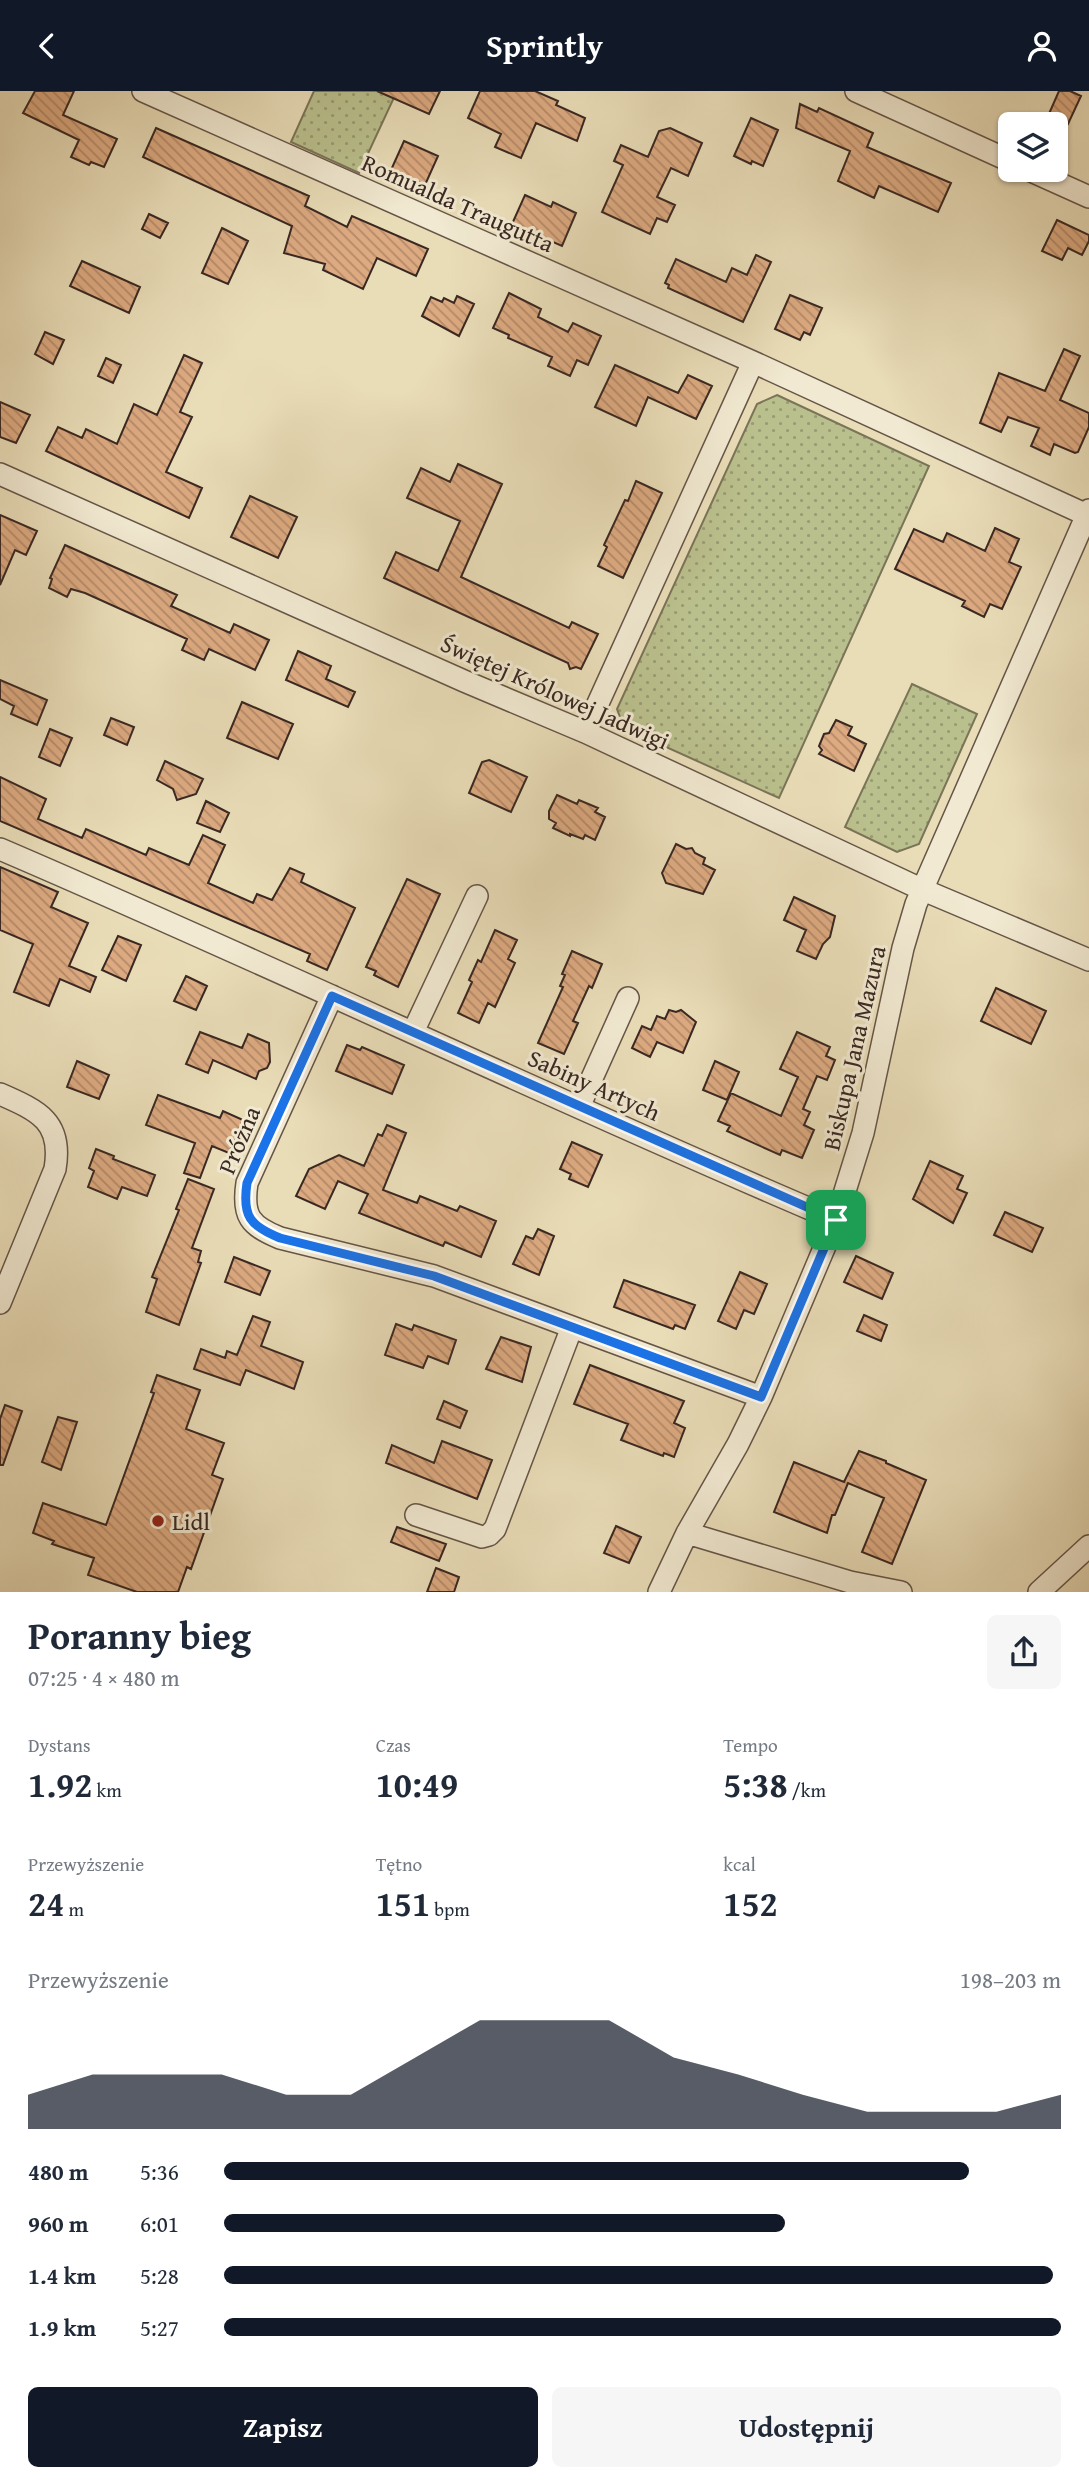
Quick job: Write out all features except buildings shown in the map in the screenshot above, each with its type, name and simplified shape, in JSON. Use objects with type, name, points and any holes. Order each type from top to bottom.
[{"type":"street","name":"Romualda Traugutta","points":[[143,91],[1088,514]]},
{"type":"street","points":[[856,91],[998,156]]},
{"type":"street","points":[[1055,182],[1089,197]]},
{"type":"street","points":[[585,731],[753,362]]},
{"type":"street","name":"Świętej Królowej Jadwigi","points":[[0,474],[464,681],[585,731],[921,889],[1089,960]]},
{"type":"street","name":"Biskupa Jana Mazura","points":[[659,1592],[687,1533],[738,1444],[761,1397],[836,1220],[863,1133],[904,948],[921,889],[1088,514]]},
{"type":"street","points":[[0,849],[332,996]]},
{"type":"street","points":[[413,1032],[477,896]]},
{"type":"street","name":"Sabiny Artych","points":[[332,996],[836,1220]]},
{"type":"street","name":"Próżna","points":[[332,996],[247,1183],[246,1210],[260,1230],[280,1238],[434,1276],[761,1397]]},
{"type":"street","points":[[579,1107],[628,998]]},
{"type":"street","points":[[0,1094],[27,1106],[47,1123],[52,1129],[58,1150],[55,1169],[0,1303]]},
{"type":"street","points":[[416,1515],[482,1537],[495,1529],[572,1327]]},
{"type":"street","points":[[687,1533],[850,1582],[901,1592]]},
{"type":"street","points":[[1039,1592],[1089,1546]]},
{"type":"green space","points":[[314,91],[397,91],[359,173],[291,142]]},
{"type":"green space","points":[[777,395],[929,466],[779,798],[624,728],[617,709],[757,404]]},
{"type":"green space","points":[[912,684],[977,714],[919,844],[897,852],[845,827]]},
{"type":"place","name":"Lidl","points":[[158,1521]]},
{"type":"route","points":[[332,996],[836,1220],[761,1397],[434,1276],[280,1238],[260,1230],[252,1222],[246,1210],[245,1195],[247,1183],[332,996]]}]
